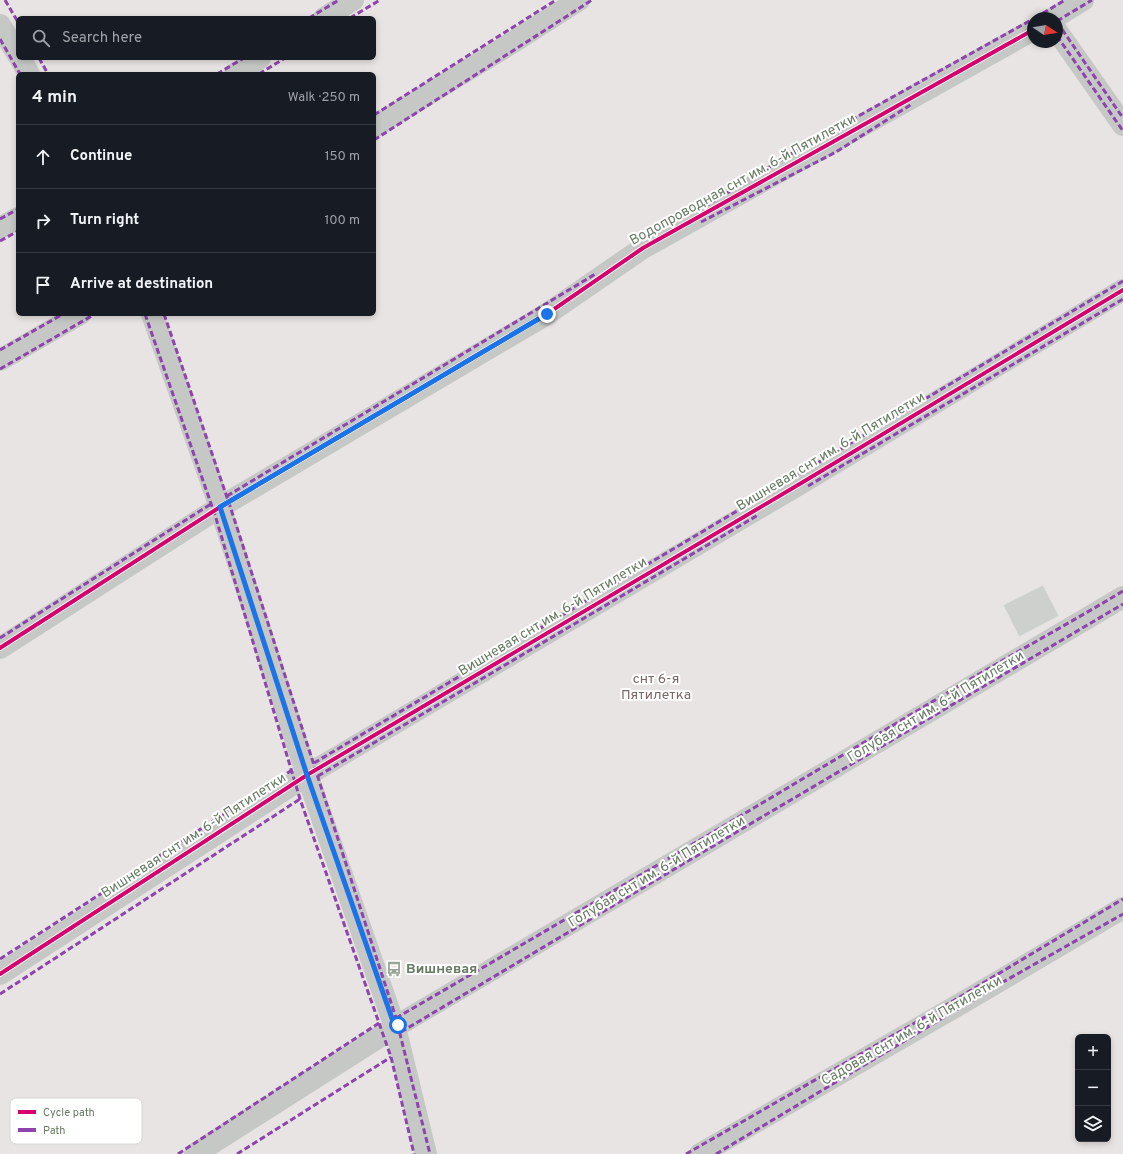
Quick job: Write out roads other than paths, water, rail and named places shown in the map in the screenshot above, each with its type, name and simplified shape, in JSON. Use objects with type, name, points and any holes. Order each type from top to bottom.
[{"type":"street","points":[[327,16],[353,0]]},
{"type":"street","points":[[376,126],[579,0]]},
{"type":"street","points":[[1063,12],[1083,0]]},
{"type":"street","points":[[0,24],[16,52]]},
{"type":"street","name":"Водопроводная снт им. 6-й Пятилетки","points":[[0,648],[220,507],[547,314],[643,248],[1027,33]]},
{"type":"street","points":[[1063,40],[1123,125]]},
{"type":"street","points":[[21,60],[28,72]]},
{"type":"street","points":[[238,72],[257,60]]},
{"type":"street","points":[[0,228],[16,219]]},
{"type":"street","name":"Вишневая снт им. 6-й Пятилетки","points":[[0,974],[307,775],[803,482],[1123,290]]},
{"type":"street","points":[[0,360],[77,316]]},
{"type":"street","points":[[153,316],[220,507],[307,775],[395,1027],[426,1154]]},
{"type":"street","name":"Голубая снт им. 6-й Пятилетки","points":[[195,1154],[395,1027],[1123,597]]},
{"type":"street","name":"Садовая снт им. 6-й Пятилетки","points":[[700,1154],[1123,908]]},
{"type":"place","name":"Вишневая","points":[[394,969]]},
{"type":"park label","name":"снт 6-я Пятилетка","points":[[656,688]]}]
